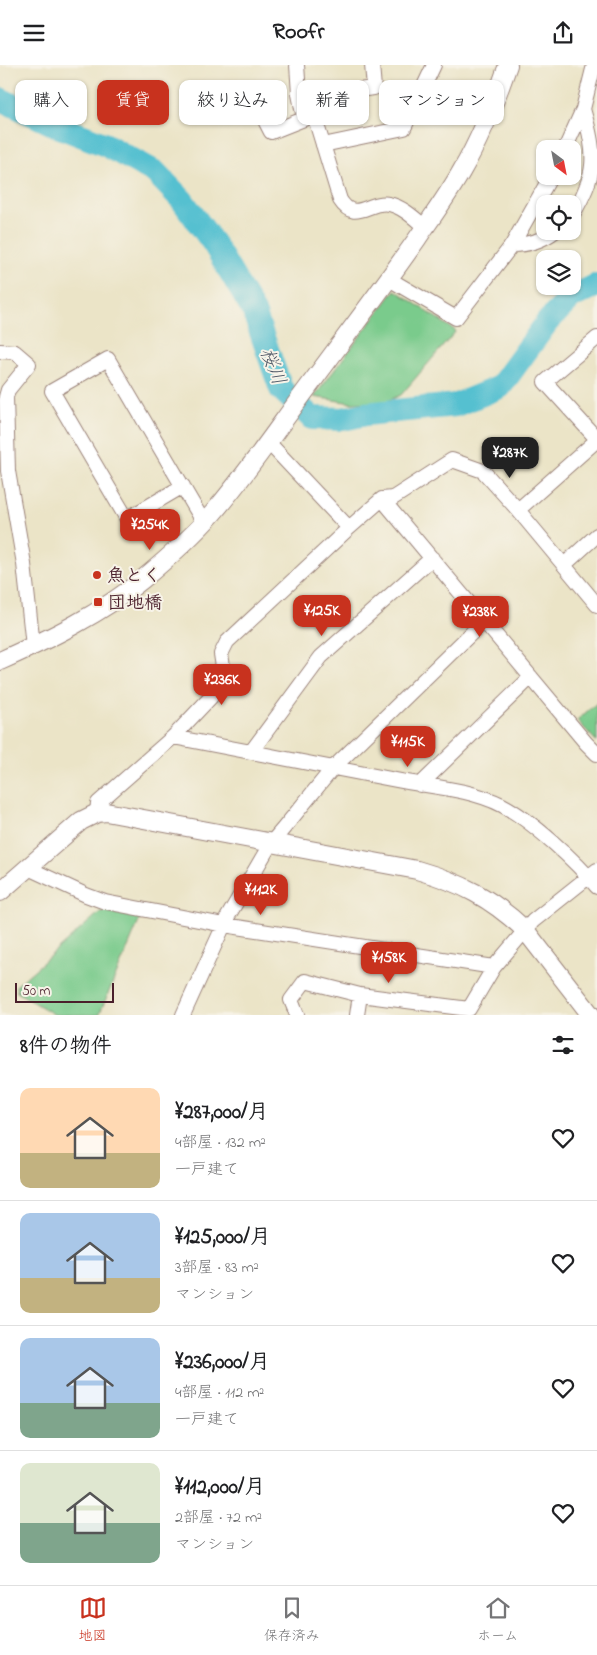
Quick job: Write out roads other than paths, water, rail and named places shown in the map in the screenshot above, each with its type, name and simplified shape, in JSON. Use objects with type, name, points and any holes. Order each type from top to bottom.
[{"type":"street","points":[[297,65],[298,80]]},
{"type":"street","points":[[369,89],[374,88],[372,65]]},
{"type":"street","points":[[323,145],[404,128],[434,65]]},
{"type":"street","points":[[0,661],[33,646],[91,614],[141,581],[204,523],[268,442],[441,206],[480,137],[508,65]]},
{"type":"street","points":[[569,140],[583,109],[594,65]]},
{"type":"street","points":[[581,203],[594,179],[597,153],[593,134],[583,109]]},
{"type":"street","points":[[267,125],[271,132],[297,121]]},
{"type":"street","points":[[317,125],[340,200],[344,206],[351,211],[358,211],[377,204],[388,204],[402,209],[425,227]]},
{"type":"street","points":[[389,279],[456,318],[512,245],[546,185]]},
{"type":"street","points":[[512,245],[524,245],[538,240]]},
{"type":"street","points":[[518,510],[597,439],[545,382],[597,339]]},
{"type":"street","points":[[0,351],[15,352],[29,364],[3,397],[4,471],[24,564],[33,646]]},
{"type":"street","points":[[183,486],[127,519],[52,391],[108,359],[183,486],[204,523]]},
{"type":"street","points":[[268,442],[349,528]]},
{"type":"street","points":[[97,813],[98,803],[173,737],[211,697],[223,667],[221,654],[227,643],[382,499],[393,497],[452,460],[483,471],[597,605]]},
{"type":"street","points":[[382,499],[597,754]]},
{"type":"street","points":[[564,565],[597,535]]},
{"type":"street","points":[[251,752],[321,657],[432,558]]},
{"type":"street","points":[[183,1015],[224,925],[272,843],[334,768],[484,621]]},
{"type":"street","points":[[420,785],[531,677]]},
{"type":"street","points":[[173,737],[482,797],[504,806],[524,819],[594,878],[533,921],[494,967],[469,1009],[360,995],[305,981],[291,1000],[296,1015]]},
{"type":"street","points":[[0,892],[81,821],[97,813],[106,812],[418,870],[452,881],[484,897],[499,908],[525,930],[591,1015]]},
{"type":"street","points":[[28,868],[105,902],[224,925],[494,967]]},
{"type":"street","points":[[358,1015],[360,995]]},
{"type":"waterway","name":"桜川","points":[[0,99],[55,125],[106,145],[155,172],[182,200],[214,244],[254,312],[281,389],[312,418],[343,419],[366,414],[456,405],[500,387],[548,321],[572,297],[597,285]]},
{"type":"place","name":"魚とく","points":[[97,575]]},
{"type":"place","name":"団地橋","points":[[98,602]]}]
